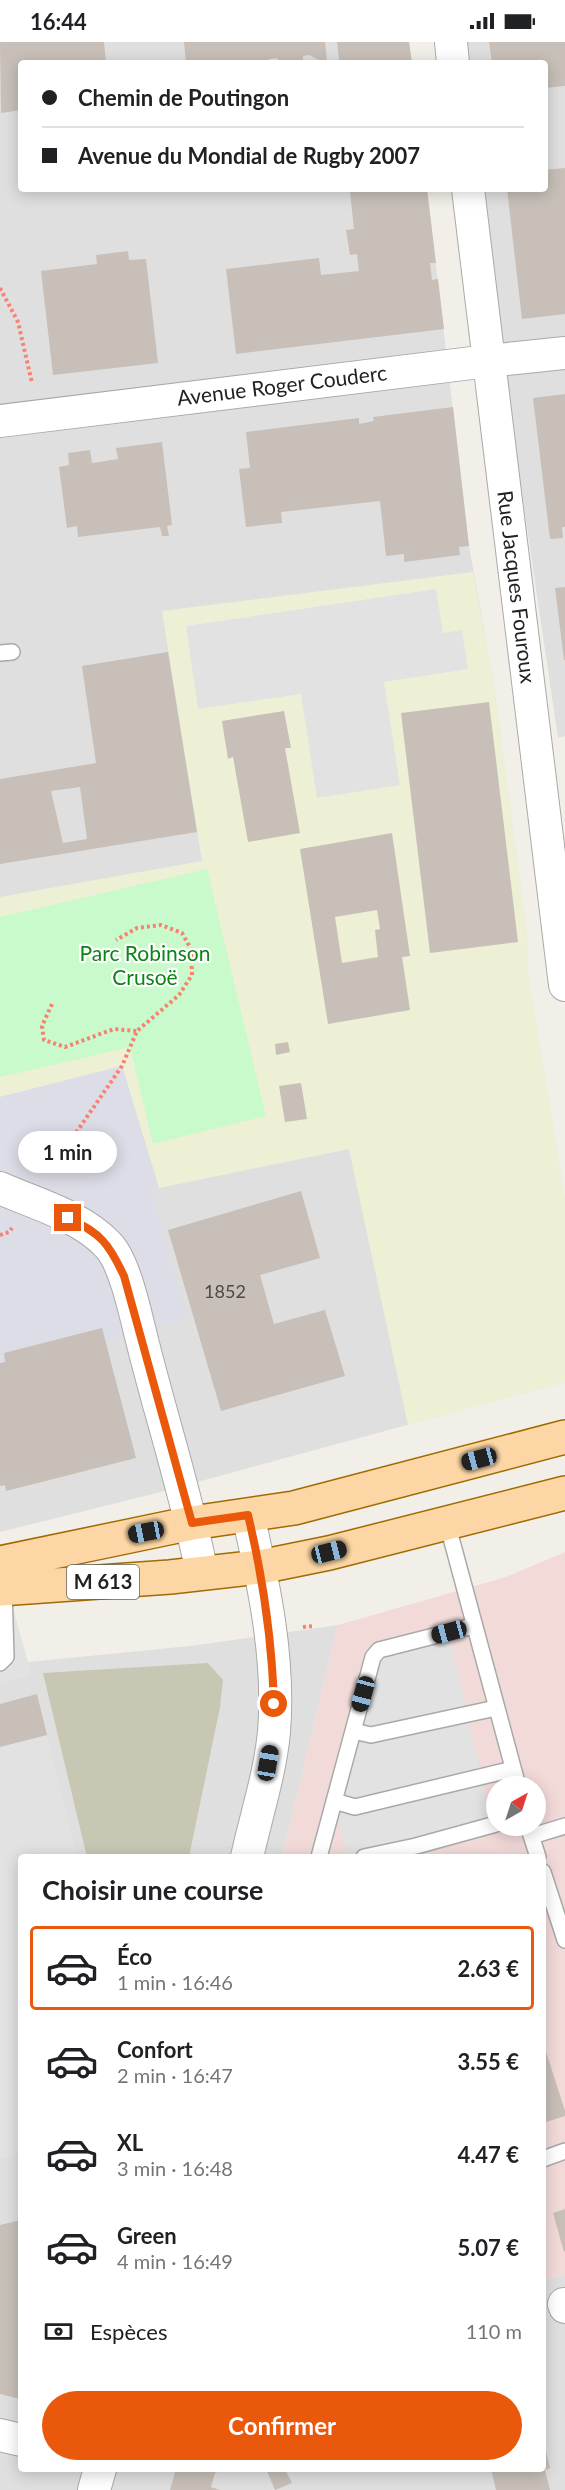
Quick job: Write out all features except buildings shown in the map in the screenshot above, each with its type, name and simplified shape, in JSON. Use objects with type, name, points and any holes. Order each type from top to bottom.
[{"type":"main road","name":"M 613","points":[[1,1580],[192,1523],[306,1505],[565,1437]]},
{"type":"main road","name":"M 613","points":[[1,1580],[202,1573],[260,1567],[565,1493]]},
{"type":"street","points":[[451,42],[453,60]]},
{"type":"street","name":"Rue Jacques Fouroux","points":[[468,192],[488,361],[553,777],[565,985]]},
{"type":"street","name":"Avenue Roger Couderc","points":[[0,421],[565,353]]},
{"type":"street","points":[[0,1188],[87,1227],[110,1247],[124,1276],[192,1523],[202,1573]]},
{"type":"street","points":[[248,1515],[260,1567],[272,1657],[274,1733],[248,1854]]},
{"type":"street","points":[[0,2435],[18,2439]]},
{"type":"street","points":[[94,2490],[99,2472]]},
{"type":"lane","points":[[447,1523],[515,1776]]},
{"type":"lane","points":[[0,1663],[6,1657],[1,1580]]},
{"type":"lane","points":[[320,1854],[373,1657],[379,1650],[473,1626]]},
{"type":"lane","points":[[353,1731],[371,1735],[496,1708]]},
{"type":"lane","points":[[334,1801],[355,1808],[513,1769]]},
{"type":"lane","points":[[546,1829],[565,1826]]},
{"type":"lane","points":[[378,1854],[486,1827]]},
{"type":"lane","points":[[532,1836],[537,1854]]},
{"type":"lane","points":[[546,1881],[565,1940]]},
{"type":"lane","points":[[546,2158],[565,2151]]},
{"type":"path","points":[[0,288],[18,322],[31,377]]},
{"type":"path","points":[[0,1235],[9,1232],[122,1066],[137,1031],[179,995],[192,975],[191,950],[182,933],[161,925],[137,928],[116,940]]},
{"type":"path","points":[[52,1004],[42,1026],[44,1040],[65,1047],[114,1029],[137,1031]]},
{"type":"shaded area","points":[[0,42],[409,42],[412,60],[18,60],[18,192],[427,192],[469,546],[494,686],[527,935],[528,974],[565,1201],[565,1382],[153,1494],[0,1532]]},
{"type":"shaded area","points":[[465,42],[565,42],[565,736],[558,738],[497,324],[481,192],[548,192],[548,60],[467,60]]},
{"type":"shaded area","points":[[436,589],[443,633],[462,630],[468,669],[384,682],[400,785],[317,798],[301,694],[198,709],[186,626]]},
{"type":"shaded area","points":[[122,1066],[159,1188],[151,1193],[188,1318],[105,1341],[101,1328],[4,1353],[5,1362],[0,1363],[0,1097]]},
{"type":"shaded area","points":[[565,1552],[565,2274],[546,2280],[546,1854],[283,1854],[338,1625],[506,1577]]},
{"type":"shaded area","points":[[14,1613],[28,1662],[190,1646],[338,1625],[283,1854],[18,1854],[18,2472],[546,2472],[546,2280],[565,2274],[565,2490],[0,2490],[0,1617]]},
{"type":"shaded area","points":[[14,1613],[31,1675],[0,1684],[0,1616]]},
{"type":"shaded area","points":[[449,1632],[486,1798],[486,1826],[376,1854],[346,1854],[334,1801],[373,1657]]},
{"type":"shaded area","points":[[208,1663],[223,1680],[220,1707],[190,1854],[86,1854],[43,1673]]},
{"type":"shaded area","points":[[47,1735],[77,1854],[18,1854],[18,2155],[0,2159],[0,1747]]},
{"type":"green space","points":[[473,572],[494,686],[527,935],[528,974],[565,1201],[565,1382],[408,1425],[349,1149],[159,1188],[122,1066],[0,1097],[0,897],[202,861],[162,611]]},
{"type":"green space","name":"Parc Robinson Crusoë","points":[[207,869],[266,1116],[153,1144],[130,1047],[0,1077],[0,917]]},
{"type":"route","points":[[68,1218],[87,1227],[110,1247],[124,1276],[192,1523],[248,1515],[260,1567],[270,1633],[274,1704]]}]
